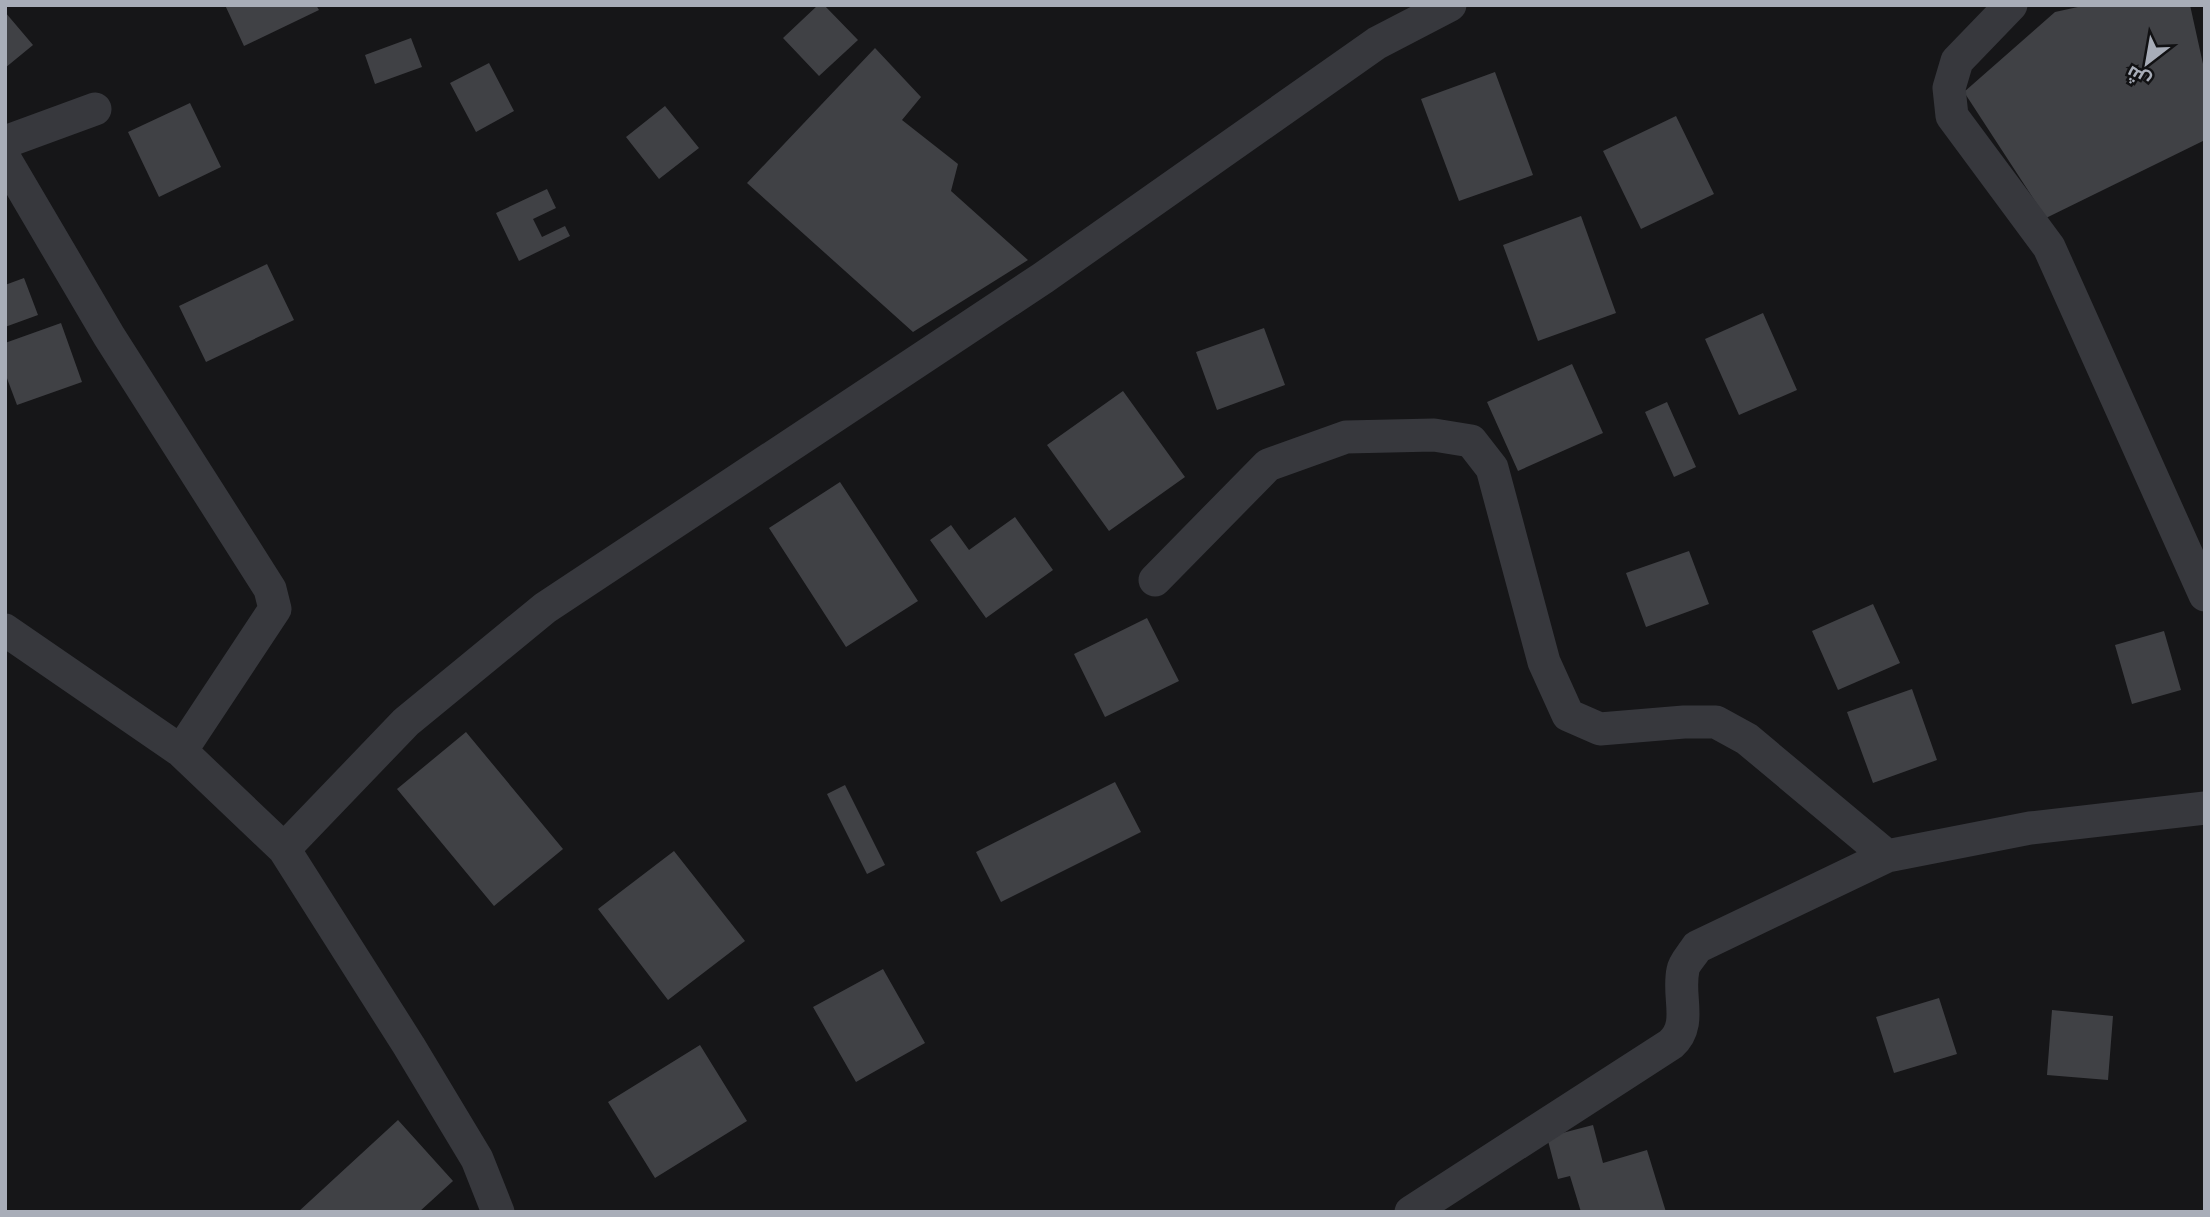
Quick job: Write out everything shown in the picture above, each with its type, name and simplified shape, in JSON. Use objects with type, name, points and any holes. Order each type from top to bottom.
[{"type":"street","points":[[284,849],[406,722],[545,608],[1043,278],[1377,43],[1450,5]]},
{"type":"street","points":[[2011,5],[1957,61],[1949,88],[1952,116],[2049,247],[2205,595]]},
{"type":"street","points":[[5,142],[95,109]]},
{"type":"street","points":[[5,159],[109,336],[270,589],[275,609],[181,751]]},
{"type":"street","points":[[1155,580],[1268,465],[1346,437],[1434,435],[1471,441],[1492,468],[1544,662],[1569,715],[1600,729],[1716,722],[1747,739],[1887,856]]},
{"type":"street","points":[[5,630],[181,751],[284,849],[477,1159],[498,1212]]},
{"type":"street","points":[[1411,1212],[1679,1037],[1684,1023],[1683,969],[1697,947],[1887,856],[2030,828],[2205,808]]},
{"type":"building","points":[[225,5],[316,5],[319,10],[244,46]]},
{"type":"building","points":[[818,5],[824,5],[858,40],[819,76],[783,38]]},
{"type":"building","points":[[2087,5],[2190,5],[2205,73],[2205,140],[2046,218],[1964,92],[2055,12]]},
{"type":"building","points":[[5,12],[33,45],[5,68]]},
{"type":"building","points":[[411,38],[422,67],[375,84],[365,55]]},
{"type":"building","points":[[875,48],[921,97],[902,120],[958,164],[951,191],[1028,260],[913,332],[747,183]]},
{"type":"building","points":[[489,63],[514,111],[476,132],[450,83]]},
{"type":"building","points":[[1495,72],[1533,175],[1459,201],[1421,99]]},
{"type":"building","points":[[190,103],[221,167],[159,197],[128,132]]},
{"type":"building","points":[[665,106],[699,148],[659,179],[626,137]]},
{"type":"building","points":[[1676,116],[1714,194],[1641,229],[1603,151]]},
{"type":"building","points":[[547,189],[556,208],[533,219],[542,237],[565,226],[570,236],[519,261],[496,213]]},
{"type":"building","points":[[1581,216],[1616,313],[1538,341],[1503,245]]},
{"type":"building","points":[[267,264],[294,320],[206,362],[179,306]]},
{"type":"building","points":[[24,278],[38,315],[5,327],[5,285]]},
{"type":"building","points":[[1763,313],[1797,390],[1739,415],[1705,339]]},
{"type":"building","points":[[61,323],[82,382],[17,405],[5,373],[5,343]]},
{"type":"building","points":[[1264,328],[1285,385],[1217,410],[1196,352]]},
{"type":"building","points":[[1572,364],[1603,433],[1518,471],[1487,402]]},
{"type":"building","points":[[1123,391],[1185,477],[1109,531],[1047,445]]},
{"type":"building","points":[[1667,402],[1696,467],[1674,477],[1645,412]]},
{"type":"building","points":[[840,482],[918,601],[846,647],[769,528]]},
{"type":"building","points":[[1015,517],[1053,570],[986,618],[930,540],[951,525],[969,550]]},
{"type":"building","points":[[1689,551],[1709,604],[1646,627],[1626,573]]},
{"type":"building","points":[[1873,604],[1900,663],[1838,690],[1812,631]]},
{"type":"building","points":[[1147,618],[1179,681],[1105,717],[1074,654]]},
{"type":"building","points":[[2164,631],[2181,690],[2132,704],[2115,645]]},
{"type":"building","points":[[1912,689],[1937,760],[1873,783],[1847,712]]},
{"type":"building","points":[[466,732],[563,849],[494,906],[397,789]]},
{"type":"building","points":[[1115,782],[1141,832],[1001,902],[976,852]]},
{"type":"building","points":[[845,785],[885,865],[867,874],[827,794]]},
{"type":"building","points":[[674,851],[745,941],[668,1000],[598,909]]},
{"type":"building","points":[[883,969],[925,1043],[856,1082],[813,1007]]},
{"type":"building","points":[[1939,998],[1957,1054],[1894,1073],[1876,1017]]},
{"type":"building","points":[[2052,1010],[2113,1016],[2108,1080],[2047,1075]]},
{"type":"building","points":[[700,1045],[747,1121],[655,1178],[608,1102]]},
{"type":"building","points":[[398,1120],[453,1181],[419,1212],[298,1212]]},
{"type":"building","points":[[1593,1125],[1603,1163],[1647,1150],[1666,1212],[1581,1212],[1570,1176],[1558,1179],[1547,1137]]}]
